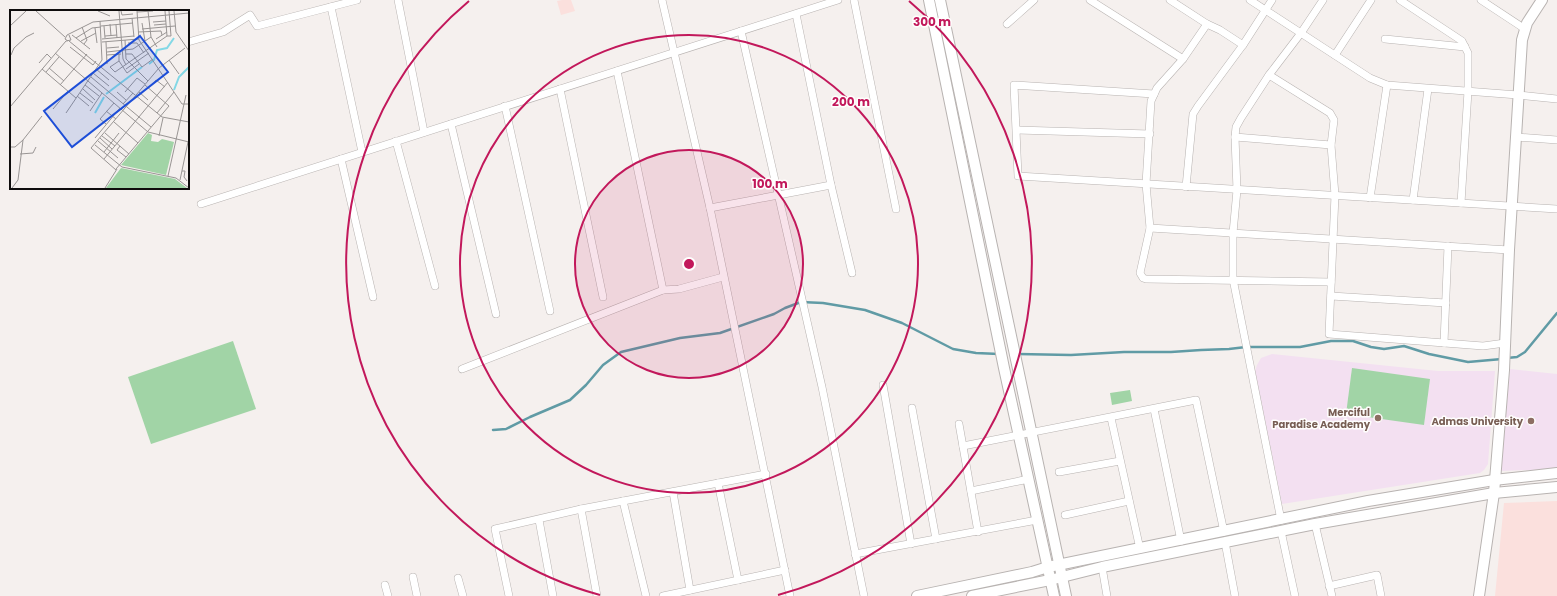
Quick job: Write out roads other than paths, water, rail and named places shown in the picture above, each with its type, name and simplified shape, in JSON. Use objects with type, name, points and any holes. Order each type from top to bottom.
[{"type":"street","points":[[323,0],[328,8],[362,152]]},
{"type":"street","points":[[189,42],[223,32],[250,14],[257,26],[357,0]]},
{"type":"street","points":[[398,0],[424,132]]},
{"type":"street","points":[[662,0],[710,208],[723,277],[786,570],[790,596]]},
{"type":"street","points":[[813,0],[815,8]]},
{"type":"street","points":[[201,204],[838,0]]},
{"type":"street","points":[[854,0],[896,209]]},
{"type":"street","points":[[929,0],[1004,368],[1054,596]]},
{"type":"street","points":[[940,0],[1066,596]]},
{"type":"street","points":[[1007,24],[1034,0]]},
{"type":"street","points":[[1090,0],[1183,59]]},
{"type":"street","points":[[1170,0],[1243,45]]},
{"type":"street","points":[[1250,0],[1370,78],[1387,85],[1557,99]]},
{"type":"street","points":[[1186,187],[1193,114],[1243,45],[1272,0]]},
{"type":"street","points":[[1280,520],[1233,280],[1233,233],[1237,190],[1235,137],[1236,126],[1269,75],[1301,33],[1323,0]]},
{"type":"street","points":[[1335,55],[1371,0]]},
{"type":"street","points":[[1400,0],[1462,41],[1468,53],[1468,91],[1461,203]]},
{"type":"street","points":[[1481,0],[1524,29]]},
{"type":"street","points":[[1479,596],[1494,493],[1506,345],[1509,250],[1522,40],[1524,29],[1531,15],[1542,0]]},
{"type":"street","points":[[796,14],[831,185],[852,273]]},
{"type":"street","points":[[1207,24],[1183,59],[1154,94],[1151,101],[1146,184],[1150,228],[1140,273],[1143,278],[1332,282]]},
{"type":"street","points":[[741,31],[801,302],[822,387],[864,596]]},
{"type":"street","points":[[1385,40],[1465,47]]},
{"type":"street","points":[[617,71],[663,290]]},
{"type":"street","points":[[1269,75],[1330,113],[1334,120],[1331,145],[1335,195],[1330,334],[1482,346],[1506,345]]},
{"type":"street","points":[[1154,94],[1014,85],[1018,176],[1557,209]]},
{"type":"street","points":[[1370,198],[1387,85]]},
{"type":"street","points":[[560,89],[603,297]]},
{"type":"street","points":[[1413,200],[1428,89]]},
{"type":"street","points":[[505,106],[550,312]]},
{"type":"street","points":[[451,124],[496,314]]},
{"type":"street","points":[[1017,130],[1150,134]]},
{"type":"street","points":[[1235,137],[1331,145]]},
{"type":"street","points":[[1516,137],[1557,140]]},
{"type":"street","points":[[396,141],[435,286]]},
{"type":"street","points":[[341,159],[373,297]]},
{"type":"street","points":[[710,208],[831,185]]},
{"type":"street","points":[[1150,228],[1509,250]]},
{"type":"street","points":[[1444,343],[1448,246]]},
{"type":"street","points":[[462,369],[663,290],[679,289],[723,277]]},
{"type":"street","points":[[1331,296],[1446,303]]},
{"type":"street","points":[[883,385],[911,544]]},
{"type":"street","points":[[963,446],[1196,400],[1235,596]]},
{"type":"street","points":[[912,408],[936,539]]},
{"type":"street","points":[[1154,409],[1181,541]]},
{"type":"street","points":[[1111,418],[1140,549]]},
{"type":"street","points":[[959,424],[978,532]]},
{"type":"street","points":[[1059,472],[1120,461]]},
{"type":"street","points":[[972,596],[1050,580],[1224,537],[1280,520],[1368,501],[1494,480],[1557,473]]},
{"type":"street","points":[[509,596],[495,529],[539,520],[580,509],[766,474]]},
{"type":"street","points":[[971,490],[1029,479]]},
{"type":"street","points":[[718,483],[738,580]]},
{"type":"street","points":[[917,596],[1032,572],[1048,567],[1181,541],[1281,531],[1494,493],[1557,487]]},
{"type":"street","points":[[673,492],[690,590]]},
{"type":"street","points":[[623,501],[646,596]]},
{"type":"street","points":[[1065,515],[1129,501]]},
{"type":"street","points":[[1368,501],[1370,515]]},
{"type":"street","points":[[580,509],[597,596]]},
{"type":"street","points":[[539,520],[553,596]]},
{"type":"street","points":[[855,554],[1037,520]]},
{"type":"street","points":[[1316,524],[1332,596]]},
{"type":"street","points":[[1281,531],[1295,596]]},
{"type":"street","points":[[1102,567],[1107,596]]},
{"type":"street","points":[[663,596],[786,570]]},
{"type":"street","points":[[1330,586],[1377,576],[1381,596]]},
{"type":"street","points":[[413,577],[417,596]]},
{"type":"street","points":[[458,578],[463,596]]},
{"type":"street","points":[[385,585],[388,596]]},
{"type":"waterway","points":[[493,430],[506,429],[570,400],[586,385],[603,365],[621,352],[680,338],[720,333],[774,314],[801,302],[823,303],[865,310],[902,323],[953,349],[976,353],[999,354]]},
{"type":"waterway","points":[[1507,358],[1517,357],[1525,352],[1557,313]]},
{"type":"waterway","points":[[1018,354],[1071,355],[1124,352],[1171,352],[1246,347],[1300,347],[1331,341],[1353,341],[1371,347],[1384,349],[1404,346],[1429,354],[1468,362],[1502,359]]},
{"type":"place","name":"Merciful Paradise Academy","points":[[1378,418]]},
{"type":"place","name":"Admas University","points":[[1531,421]]}]
